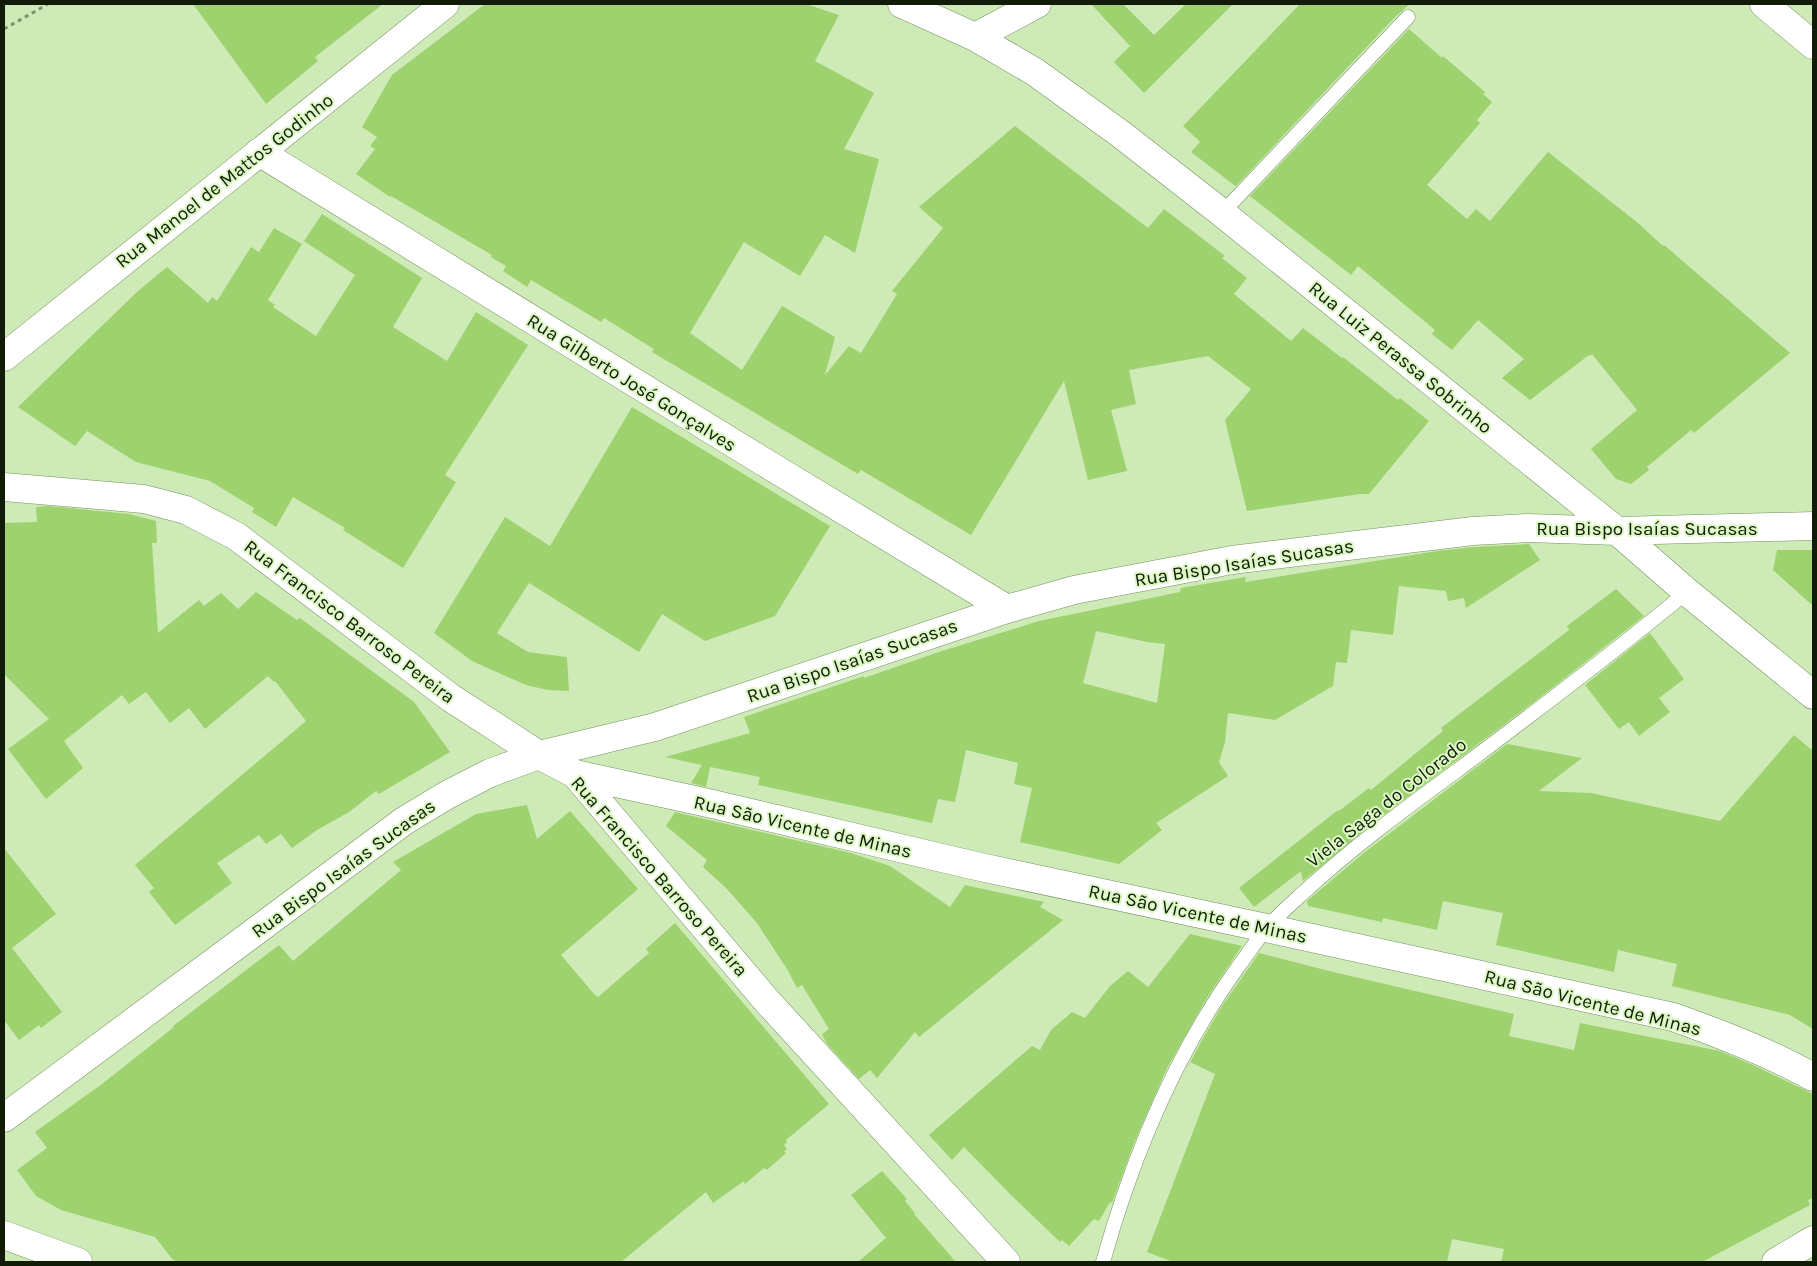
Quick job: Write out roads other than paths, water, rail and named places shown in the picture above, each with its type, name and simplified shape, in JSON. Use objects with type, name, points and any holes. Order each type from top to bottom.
[{"type":"street","name":"Rua Manoel de Mattos Godinho","points":[[4,357],[445,4]]},
{"type":"street","points":[[902,4],[975,37],[1036,4]]},
{"type":"street","points":[[1764,4],[1813,45]]},
{"type":"street","name":"Rua Luiz Perassa Sobrinho","points":[[975,37],[1034,72],[1122,135],[1222,213],[1617,531],[1687,592],[1813,695]]},
{"type":"street","name":"Rua Gilberto José Gonçalves","points":[[259,152],[764,462],[1007,608]]},
{"type":"street","name":"Rua Francisco Barroso Pereira","points":[[4,487],[144,499],[186,510],[236,536],[444,692],[539,755],[575,774],[766,1000],[1006,1262]]},
{"type":"street","name":"Rua Bispo Isaías Sucasas","points":[[4,1118],[404,821],[446,795],[481,778],[539,755],[655,727],[1007,608],[1074,590],[1242,559],[1473,531],[1528,528],[1617,531],[1813,526]]},
{"type":"street","name":"Rua São Vicente de Minas","points":[[575,774],[976,866],[1672,1017],[1729,1037],[1780,1059],[1813,1077]]},
{"type":"street","points":[[4,1235],[78,1262]]},
{"type":"street","points":[[1776,1262],[1813,1240]]},
{"type":"lane","points":[[1222,213],[1408,17]]},
{"type":"lane","name":"Viela Saga do Colorado","points":[[1103,1262],[1136,1160],[1168,1084],[1213,1002],[1266,928],[1364,839],[1628,640],[1687,592]]}]
